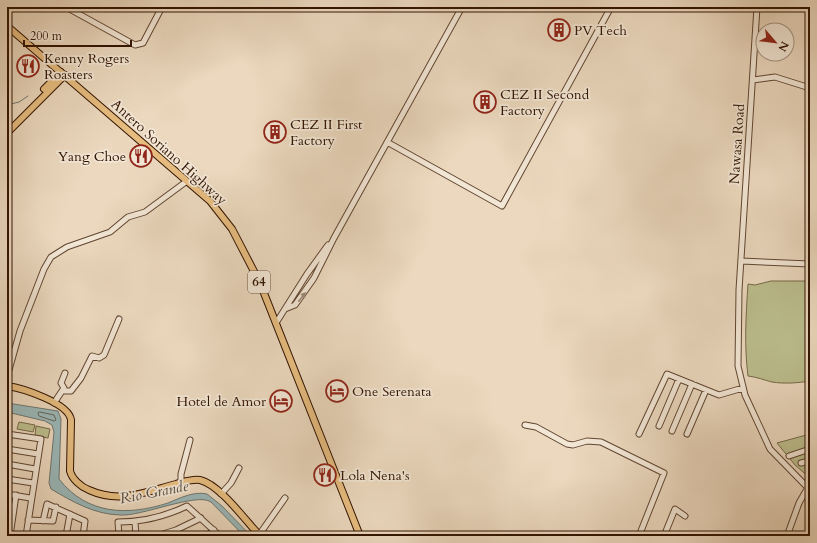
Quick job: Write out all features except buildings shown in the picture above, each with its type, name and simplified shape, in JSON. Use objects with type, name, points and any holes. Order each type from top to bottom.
[{"type":"main road","name":"Antero Soriano Highway","points":[[7,26],[210,201],[232,229],[253,268],[347,504],[362,535]]},
{"type":"main road","points":[[7,128],[63,74]]},
{"type":"main road","points":[[7,133],[63,74]]},
{"type":"main road","points":[[7,386],[26,390],[67,411],[70,417],[70,471],[72,476],[86,488],[104,495],[123,498],[182,482],[202,481],[212,486],[221,494],[260,535]]},
{"type":"street","points":[[66,7],[135,45],[143,43],[162,7]]},
{"type":"street","points":[[276,323],[286,310],[295,305],[305,293],[462,7]]},
{"type":"street","points":[[387,142],[502,206],[611,7]]},
{"type":"street","name":"Nawasa Road","points":[[743,388],[738,366],[740,283],[757,7]]},
{"type":"street","points":[[752,80],[775,77],[810,88]]},
{"type":"street","points":[[7,377],[20,330],[44,269],[51,257],[67,247],[110,232],[128,217],[145,212],[187,181]]},
{"type":"street","points":[[742,261],[810,264]]},
{"type":"street","points":[[62,391],[71,391],[78,383],[92,356],[99,358],[104,355],[119,319]]},
{"type":"street","points":[[54,403],[64,388],[61,383],[65,373]]},
{"type":"street","points":[[638,434],[665,375],[668,374],[721,395],[743,388],[758,426],[770,449],[809,489],[800,503],[787,536]]},
{"type":"street","points":[[659,426],[679,378]]},
{"type":"street","points":[[672,432],[692,384]]},
{"type":"street","points":[[687,434],[706,390]]},
{"type":"street","points":[[525,425],[536,427],[567,444],[573,445],[587,441],[601,442],[664,473],[639,536]]},
{"type":"street","points":[[7,434],[41,439],[30,498],[26,536],[44,536]]},
{"type":"street","points":[[182,482],[181,474],[190,440]]},
{"type":"street","points":[[7,449],[38,454]]},
{"type":"street","points":[[789,456],[810,449]]},
{"type":"street","points":[[801,463],[810,461]]},
{"type":"street","points":[[7,464],[35,469]]},
{"type":"street","points":[[221,494],[231,483],[239,468]]},
{"type":"street","points":[[7,479],[33,483]]},
{"type":"street","points":[[7,494],[30,498]]},
{"type":"street","points":[[10,536],[10,522],[16,495]]},
{"type":"street","points":[[260,535],[285,498]]},
{"type":"street","points":[[43,521],[47,504],[56,507],[85,521],[83,536]]},
{"type":"street","points":[[119,536],[118,522],[135,522],[162,517],[187,506],[220,536]]},
{"type":"street","points":[[28,520],[53,521],[56,507]]},
{"type":"street","points":[[7,508],[14,508]]},
{"type":"street","points":[[664,536],[675,509],[685,516]]},
{"type":"street","points":[[66,536],[70,514]]},
{"type":"street","points":[[157,536],[181,528],[201,518]]},
{"type":"street","points":[[135,522],[136,536]]},
{"type":"street","points":[[206,536],[214,530]]},
{"type":"green space","points":[[771,281],[810,281],[810,381],[777,383],[748,376],[746,319],[748,284],[755,285]]},
{"type":"green space","points":[[19,422],[35,425],[33,432],[17,429]]},
{"type":"green space","points":[[36,426],[50,429],[48,438],[35,435]]},
{"type":"green space","points":[[810,434],[810,478],[795,465],[777,443]]},
{"type":"green space","points":[[810,478],[810,488],[805,484]]},
{"type":"water","points":[[7,403],[58,411],[61,419],[59,479],[70,491],[82,500],[95,506],[123,511],[153,507],[192,494],[207,494],[222,506],[251,536],[244,536],[211,502],[204,500],[182,502],[129,515],[119,515],[92,510],[67,498],[51,489],[49,483],[54,432],[52,425],[45,421],[7,412]]},
{"type":"waterway","points":[[7,105],[19,102],[28,96]]},
{"type":"place","name":"PV Tech","points":[[559,30]]},
{"type":"place","name":"Kenny Rogers Roasters","points":[[28,66]]},
{"type":"place","name":"CEZ II Second Factory","points":[[485,102]]},
{"type":"place","name":"CEZ II First Factory","points":[[275,132]]},
{"type":"place","name":"Yang Choe","points":[[141,156]]},
{"type":"place","name":"One Serenata","points":[[337,391]]},
{"type":"place","name":"Hotel de Amor","points":[[281,401]]},
{"type":"place","name":"Lola Nena's","points":[[325,475]]},
{"type":"water label","name":"Rio Grande","points":[[154,492]]}]
